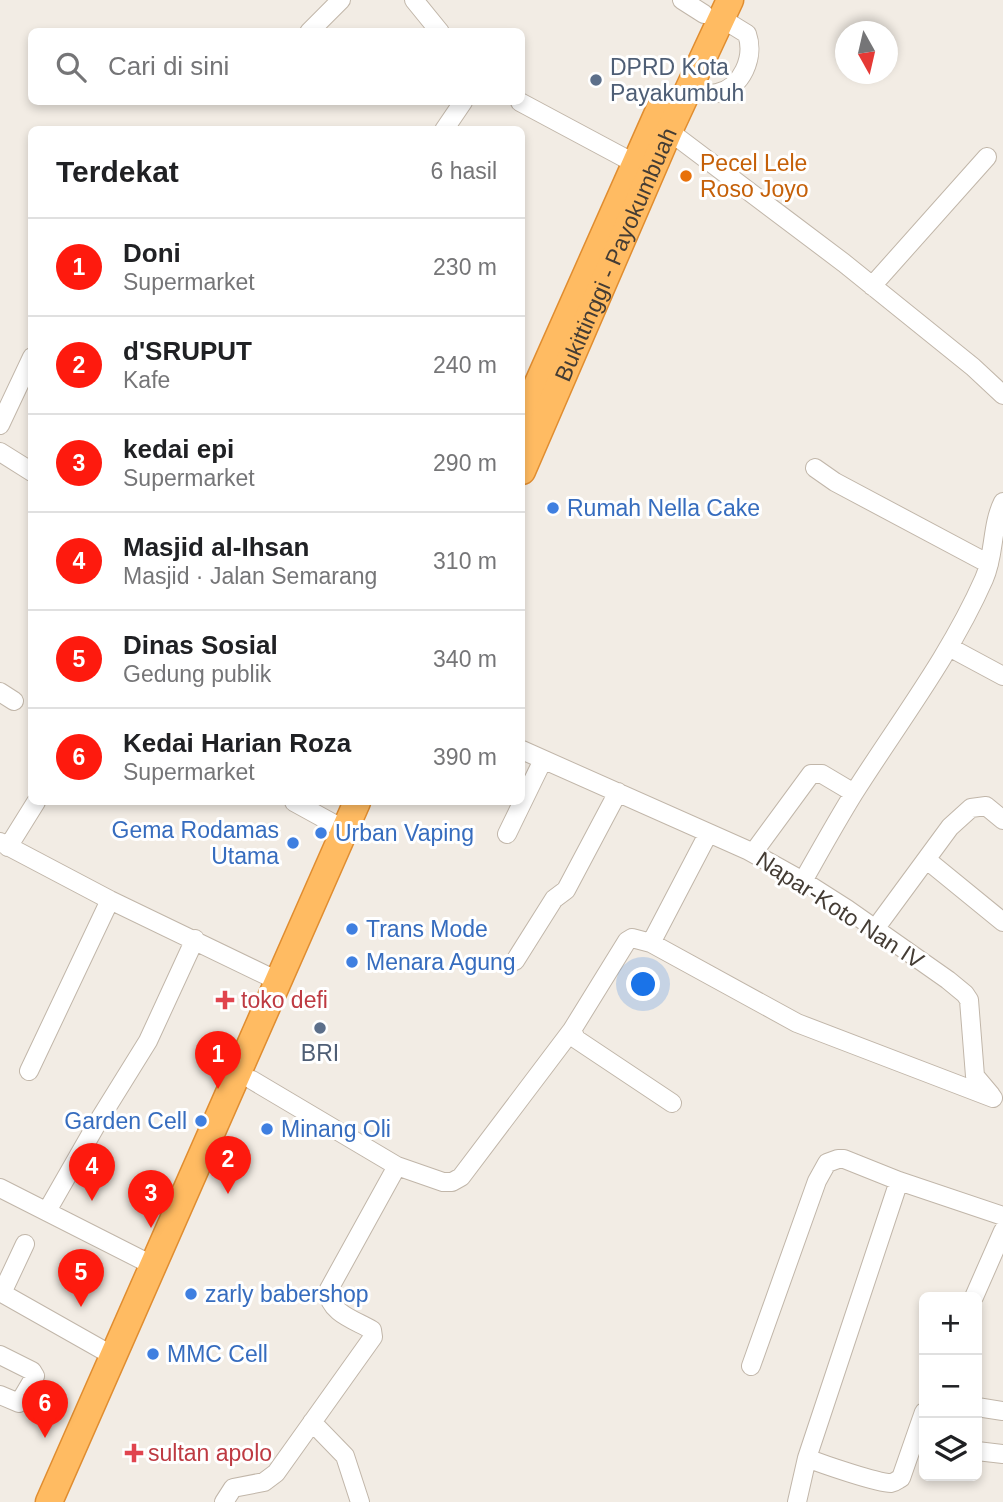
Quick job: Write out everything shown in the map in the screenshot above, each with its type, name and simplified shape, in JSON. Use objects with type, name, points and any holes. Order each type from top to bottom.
[{"type":"highway","name":"Bukittinggi - Payokumbuah","points":[[525,461],[688,90],[716,8]]},
{"type":"highway","name":"Bukittinggi - Payokumbuah","points":[[525,406],[634,163],[716,8]]},
{"type":"highway","points":[[49,1502],[356,805]]},
{"type":"highway","points":[[69,1502],[373,805]]},
{"type":"street","points":[[313,28],[341,0]]},
{"type":"street","points":[[414,0],[437,28]]},
{"type":"street","points":[[681,0],[716,8],[747,34],[751,53],[739,78],[721,92],[712,94],[688,90]]},
{"type":"street","points":[[447,126],[461,105]]},
{"type":"street","points":[[525,105],[634,163]]},
{"type":"street","points":[[669,131],[872,286],[973,367],[1003,395]]},
{"type":"street","points":[[872,286],[987,157]]},
{"type":"street","points":[[0,425],[28,366]]},
{"type":"street","points":[[0,452],[28,470]]},
{"type":"street","points":[[815,468],[835,482],[989,564]]},
{"type":"street","points":[[803,881],[854,793],[917,701],[949,647],[984,580],[999,535],[1003,502]]},
{"type":"street","points":[[949,647],[1003,676]]},
{"type":"street","name":"Napar-Koto Nan IV","points":[[525,751],[753,853],[803,881],[965,994],[971,1007],[975,1076],[998,1099]]},
{"type":"street","points":[[525,797],[543,760]]},
{"type":"street","points":[[753,853],[811,774],[822,775],[854,793]]},
{"type":"street","points":[[515,961],[554,900],[566,890],[618,792]]},
{"type":"street","points":[[34,805],[4,845],[279,982]]},
{"type":"street","points":[[299,805],[345,830]]},
{"type":"street","points":[[507,834],[521,805]]},
{"type":"street","points":[[875,929],[950,827],[971,808],[986,806],[1003,820]]},
{"type":"street","points":[[651,943],[708,834]]},
{"type":"street","points":[[927,860],[1003,922]]},
{"type":"street","points":[[29,1071],[110,900]]},
{"type":"street","points":[[252,1080],[397,1166],[443,1182],[452,1182],[461,1177],[572,1030],[632,937],[651,943],[797,1023],[998,1099]]},
{"type":"street","points":[[47,1211],[148,1041],[195,939]]},
{"type":"street","points":[[572,1030],[576,1039],[672,1102]]},
{"type":"street","points":[[751,1366],[823,1166],[832,1160],[844,1159],[899,1181],[1003,1216]]},
{"type":"street","points":[[224,1502],[233,1488],[270,1479],[373,1337],[372,1329],[332,1306],[328,1291],[397,1166]]},
{"type":"street","points":[[797,1502],[807,1458],[899,1181]]},
{"type":"street","points":[[0,1188],[152,1265]]},
{"type":"street","points":[[976,1292],[1003,1231]]},
{"type":"street","points":[[25,1244],[1,1292],[115,1357]]},
{"type":"street","points":[[0,1355],[32,1371],[35,1376],[19,1403],[0,1395]]},
{"type":"street","points":[[982,1408],[1003,1411]]},
{"type":"street","points":[[807,1458],[891,1483],[901,1478],[918,1443],[923,1418]]},
{"type":"street","points":[[313,1422],[345,1456],[360,1502]]},
{"type":"street","points":[[982,1452],[1003,1454]]},
{"type":"place","name":"DPRD Kota Payakumbuh","points":[[596,80]]},
{"type":"place","name":"Pecel Lele Roso Joyo","points":[[686,176]]},
{"type":"place","name":"Rumah Nella Cake","points":[[553,508]]},
{"type":"place","name":"Urban Vaping","points":[[321,833]]},
{"type":"place","name":"Gema Rodamas Utama","points":[[293,843]]},
{"type":"place","name":"Trans Mode","points":[[352,929]]},
{"type":"place","name":"Menara Agung","points":[[352,962]]},
{"type":"place","name":"toko defi","points":[[225,1000]]},
{"type":"place","name":"BRI","points":[[320,1028]]},
{"type":"place","name":"Doni","points":[[218,1089]]},
{"type":"place","name":"Garden Cell","points":[[201,1121]]},
{"type":"place","name":"Minang Oli","points":[[267,1129]]},
{"type":"place","name":"d'SRUPUT","points":[[228,1194]]},
{"type":"place","name":"Masjid al-Ihsan","points":[[92,1201]]},
{"type":"place","name":"kedai epi","points":[[151,1228]]},
{"type":"place","name":"zarly babershop","points":[[191,1294]]},
{"type":"place","name":"Dinas Sosial","points":[[81,1307]]},
{"type":"place","name":"MMC Cell","points":[[153,1354]]},
{"type":"place","name":"Kedai Harian Roza","points":[[45,1438]]},
{"type":"place","name":"sultan apolo","points":[[134,1453]]}]
